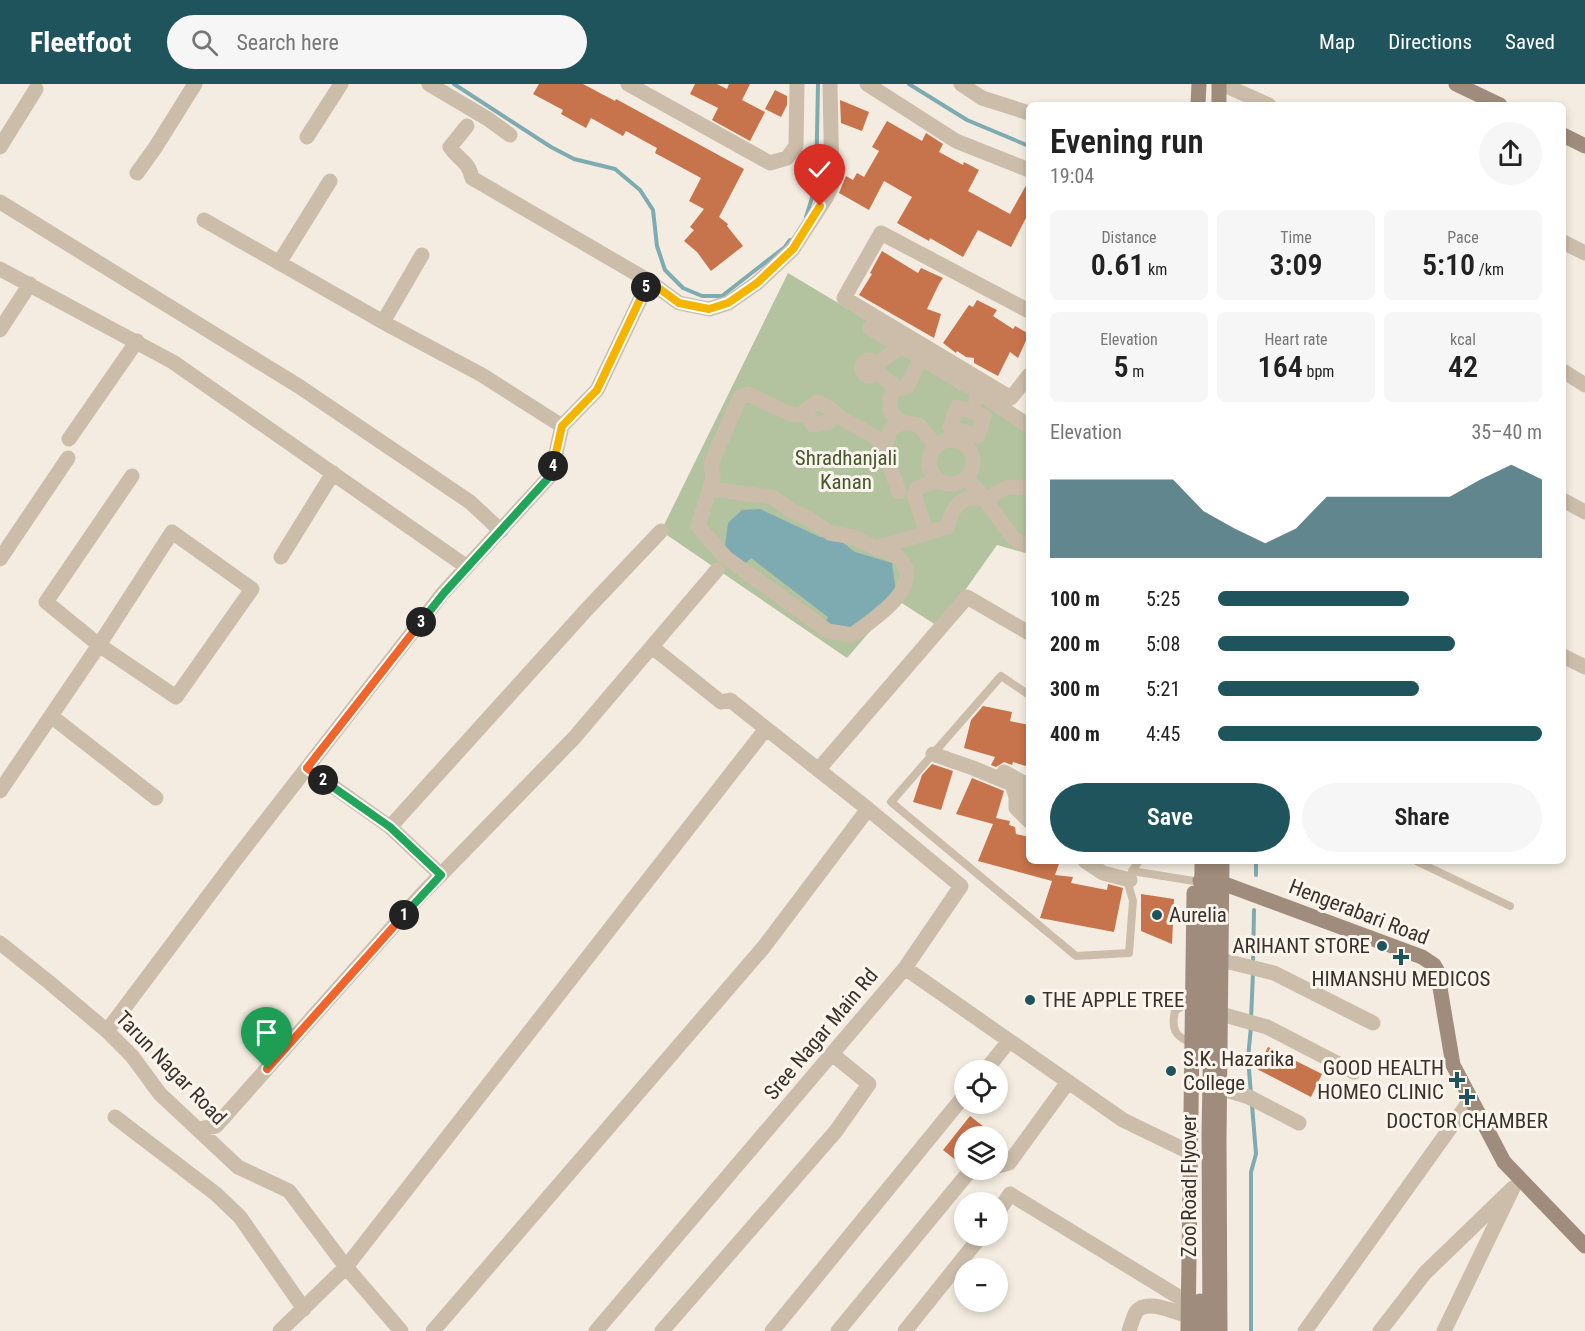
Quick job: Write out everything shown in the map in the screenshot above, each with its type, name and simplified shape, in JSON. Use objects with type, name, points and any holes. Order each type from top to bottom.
[{"type":"main road","points":[[1198,84],[1198,102]]},
{"type":"main road","points":[[1208,84],[1208,102]]},
{"type":"main road","points":[[1456,84],[1494,102]]},
{"type":"main road","points":[[1220,102],[1224,85]]},
{"type":"main road","points":[[1224,85],[1226,102]]},
{"type":"main road","points":[[1566,136],[1585,146]]},
{"type":"main road","points":[[1188,1316],[1195,864]]},
{"type":"main road","name":"Zoo Road Flyover","points":[[1199,1331],[1202,864]]},
{"type":"main road","name":"Zoo Road Flyover","points":[[1210,1331],[1209,1123],[1214,864]]},
{"type":"main road","points":[[1220,1331],[1222,864]]},
{"type":"main road","name":"Hengerabari Road","points":[[1194,881],[1222,883],[1422,957],[1434,965],[1441,991],[1453,1065],[1503,1162],[1585,1246]]},
{"type":"street","points":[[136,173],[155,148],[195,84]]},
{"type":"street","points":[[307,137],[341,84]]},
{"type":"street","points":[[429,84],[488,119],[510,135]]},
{"type":"street","points":[[628,84],[770,163],[787,158],[795,146],[797,84]]},
{"type":"street","points":[[466,126],[450,147],[455,155],[469,166],[472,178],[649,281],[679,303],[709,309],[728,303],[757,283],[793,249],[826,198],[832,185],[830,84]]},
{"type":"street","points":[[867,84],[956,141],[1026,169]]},
{"type":"street","points":[[961,84],[982,98],[1026,112]]},
{"type":"street","points":[[1224,85],[1262,102]]},
{"type":"street","points":[[0,147],[36,89]]},
{"type":"street","points":[[279,262],[330,181]]},
{"type":"street","points":[[0,201],[300,387],[470,502],[501,531]]},
{"type":"street","points":[[204,220],[383,322],[482,375],[562,426]]},
{"type":"street","points":[[1026,309],[880,233],[844,298],[1011,398],[1026,379]]},
{"type":"street","points":[[1566,244],[1585,253]]},
{"type":"street","points":[[383,322],[422,255]]},
{"type":"street","points":[[0,269],[173,362],[467,567]]},
{"type":"street","points":[[107,1031],[236,859],[444,593],[551,475],[562,426],[597,390],[649,281]]},
{"type":"street","points":[[0,330],[30,285]]},
{"type":"street","points":[[876,317],[870,328],[1026,424]]},
{"type":"street","points":[[69,438],[136,341]]},
{"type":"street","points":[[901,346],[877,368],[898,389],[907,387],[921,358]]},
{"type":"street","points":[[1566,373],[1585,385]]},
{"type":"street","points":[[895,386],[890,398],[890,411],[901,424]]},
{"type":"street","points":[[964,437],[945,440],[936,446],[930,455],[929,462],[934,476],[939,480],[953,484],[966,478],[970,473],[973,459],[971,452],[964,437],[950,427],[957,407],[972,412],[978,393]]},
{"type":"street","points":[[711,489],[772,496],[830,533],[853,537],[897,557],[905,567],[905,586],[884,612],[852,635],[828,631],[725,557],[698,526],[714,479],[711,464],[740,397],[748,394],[790,414],[799,415],[817,402],[828,406],[840,418],[886,443]]},
{"type":"street","points":[[927,533],[910,491],[884,449],[891,429],[903,422],[919,425],[936,446]]},
{"type":"street","points":[[0,559],[68,458]]},
{"type":"street","points":[[281,557],[333,473]]},
{"type":"street","points":[[0,791],[99,645],[172,532],[252,589],[176,697],[99,645],[46,602],[132,476]]},
{"type":"street","points":[[966,478],[1013,538],[1026,540]]},
{"type":"street","points":[[910,491],[939,480]]},
{"type":"street","points":[[876,548],[947,527],[951,514],[959,502],[970,498],[985,500],[997,491],[1013,486],[1026,488]]},
{"type":"street","points":[[1566,502],[1585,513]]},
{"type":"street","points":[[390,827],[588,608],[661,531]]},
{"type":"street","points":[[199,1129],[216,1126],[441,875],[574,738],[717,570]]},
{"type":"street","points":[[818,770],[967,597],[1026,631]]},
{"type":"street","points":[[652,647],[721,702],[730,700],[961,886],[905,968]]},
{"type":"street","points":[[1566,658],[1585,667]]},
{"type":"street","points":[[51,716],[156,798]]},
{"type":"street","points":[[280,1331],[346,1267],[765,730]]},
{"type":"street","points":[[936,751],[1000,770],[1026,784],[1023,798],[1026,805]]},
{"type":"street","points":[[936,751],[1012,784],[1016,797],[1016,808],[1026,818]]},
{"type":"street","points":[[307,768],[390,827],[441,875]]},
{"type":"street","points":[[434,1331],[763,948],[868,809]]},
{"type":"street","points":[[1090,864],[1103,873],[1124,872]]},
{"type":"street","name":"Tarun Nagar Road","points":[[0,943],[107,1031],[132,1056],[160,1094],[238,1167],[289,1191],[346,1267],[401,1331]]},
{"type":"street","points":[[1221,960],[1274,973],[1373,1023]]},
{"type":"street","name":"Sree Nagar Main Rd","points":[[596,1331],[905,968],[1123,1120],[1189,1152]]},
{"type":"street","points":[[1221,1014],[1267,1027],[1354,1072]]},
{"type":"street","points":[[994,1060],[1009,1041]]},
{"type":"street","points":[[662,1331],[836,1131],[869,1084],[832,1054]]},
{"type":"street","points":[[1008,1163],[1068,1082]]},
{"type":"street","points":[[1220,1088],[1250,1097],[1299,1122]]},
{"type":"street","points":[[1305,1331],[1471,1099]]},
{"type":"street","points":[[772,1331],[954,1108]]},
{"type":"street","points":[[115,1117],[216,1194],[240,1217],[304,1309]]},
{"type":"street","points":[[838,1331],[962,1180]]},
{"type":"street","points":[[1380,1331],[1425,1273],[1513,1188],[1444,1331]]},
{"type":"street","points":[[1008,1197],[1010,1194],[1188,1316]]},
{"type":"street","points":[[905,1331],[973,1246]]},
{"type":"street","points":[[1129,1331],[1135,1314],[1143,1307],[1151,1306],[1188,1316]]},
{"type":"lane","points":[[1026,693],[1001,676],[891,802],[1076,956],[1129,953],[1133,901],[1124,872],[1194,881]]},
{"type":"lane","points":[[1422,864],[1510,906]]},
{"type":"green space","name":"Shradhanjali Kanan","points":[[788,273],[1026,415],[1026,553],[997,545],[939,627],[897,600],[847,658],[661,531]]},
{"type":"water","points":[[760,509],[820,537],[837,538],[855,552],[892,563],[897,600],[851,629],[822,628],[828,617],[751,558],[744,565],[725,546],[728,523],[742,510]]},
{"type":"building","points":[[539,84],[583,84],[615,101],[616,99],[744,169],[719,217],[728,224],[727,226],[743,246],[711,271],[697,252],[684,241],[694,230],[690,227],[704,209],[689,201],[701,178],[655,153],[657,148],[626,131],[623,136],[591,118],[586,128],[561,114],[563,110],[533,94]]},
{"type":"building","points":[[695,84],[717,84],[727,89],[729,84],[750,84],[742,100],[765,112],[750,141],[712,120],[718,108],[690,94]]},
{"type":"building","points":[[775,90],[787,96],[787,105],[781,117],[765,109]]},
{"type":"building","points":[[840,100],[869,112],[862,131],[841,123]]},
{"type":"building","points":[[887,121],[922,141],[926,133],[943,144],[939,152],[963,165],[964,162],[979,170],[968,191],[1010,214],[1026,185],[1026,218],[1011,247],[978,230],[963,257],[930,238],[929,241],[897,223],[912,197],[884,181],[869,210],[839,193],[846,176],[853,180],[857,173],[864,177],[879,151],[872,147]]},
{"type":"building","points":[[882,251],[918,273],[921,268],[943,278],[927,309],[941,314],[934,338],[859,295]]},
{"type":"building","points":[[977,300],[997,310],[993,316],[1013,329],[1015,326],[1026,332],[1026,341],[1018,358],[1010,352],[998,376],[974,363],[974,358],[966,357],[957,351],[956,353],[943,343],[969,305],[973,307]]},
{"type":"building","points":[[983,706],[1012,712],[1010,721],[1026,724],[1026,766],[1004,762],[996,767],[991,765],[995,757],[964,748],[971,720]]},
{"type":"building","points":[[932,764],[953,771],[941,810],[913,802],[922,775]]},
{"type":"building","points":[[972,778],[1004,791],[996,818],[1010,821],[1009,825],[1015,827],[1016,834],[1026,836],[1026,864],[1059,864],[1055,875],[1073,877],[1071,883],[1107,890],[1108,884],[1123,888],[1114,932],[1040,918],[1052,881],[978,861],[993,824],[956,814]]},
{"type":"building","name":"Aurelia","points":[[1141,894],[1174,899],[1172,944],[1141,931]]},
{"type":"building","points":[[1268,1047],[1322,1074],[1311,1097],[1257,1069]]},
{"type":"building","points":[[970,1116],[983,1126],[962,1126]]},
{"type":"building","points":[[954,1136],[954,1159],[943,1150]]},
{"type":"waterway","points":[[454,84],[551,147],[574,159],[615,169],[640,190],[653,210],[657,246],[665,270],[683,288],[702,296],[722,296],[785,247],[790,240]]},
{"type":"waterway","points":[[806,217],[816,185],[818,84]]},
{"type":"waterway","points":[[909,84],[967,120],[1026,145]]},
{"type":"waterway","points":[[1256,864],[1256,875]]},
{"type":"waterway","points":[[1253,962],[1254,910]]},
{"type":"waterway","points":[[1251,1019],[1253,973]]},
{"type":"waterway","points":[[1251,1027],[1248,1058],[1251,1094]]},
{"type":"waterway","points":[[1251,1331],[1251,1172],[1256,1154],[1252,1105]]},
{"type":"place","name":"Aurelia","points":[[1157,915]]},
{"type":"place","name":"ARIHANT STORE","points":[[1382,946]]},
{"type":"place","name":"HIMANSHU MEDICOS","points":[[1401,957]]},
{"type":"place","name":"THE APPLE TREE","points":[[1030,1000]]},
{"type":"place","name":"S.K. Hazarika College","points":[[1171,1071]]},
{"type":"place","name":"GOOD HEALTH HOMEO CLINIC","points":[[1457,1080]]},
{"type":"place","name":"DOCTOR CHAMBER","points":[[1467,1097]]},
{"type":"route","points":[[267,1069],[441,875],[390,827],[307,768],[444,593],[551,475],[562,426],[597,390],[649,281],[679,303],[709,309],[728,303],[757,283],[793,249],[820,206]]}]
